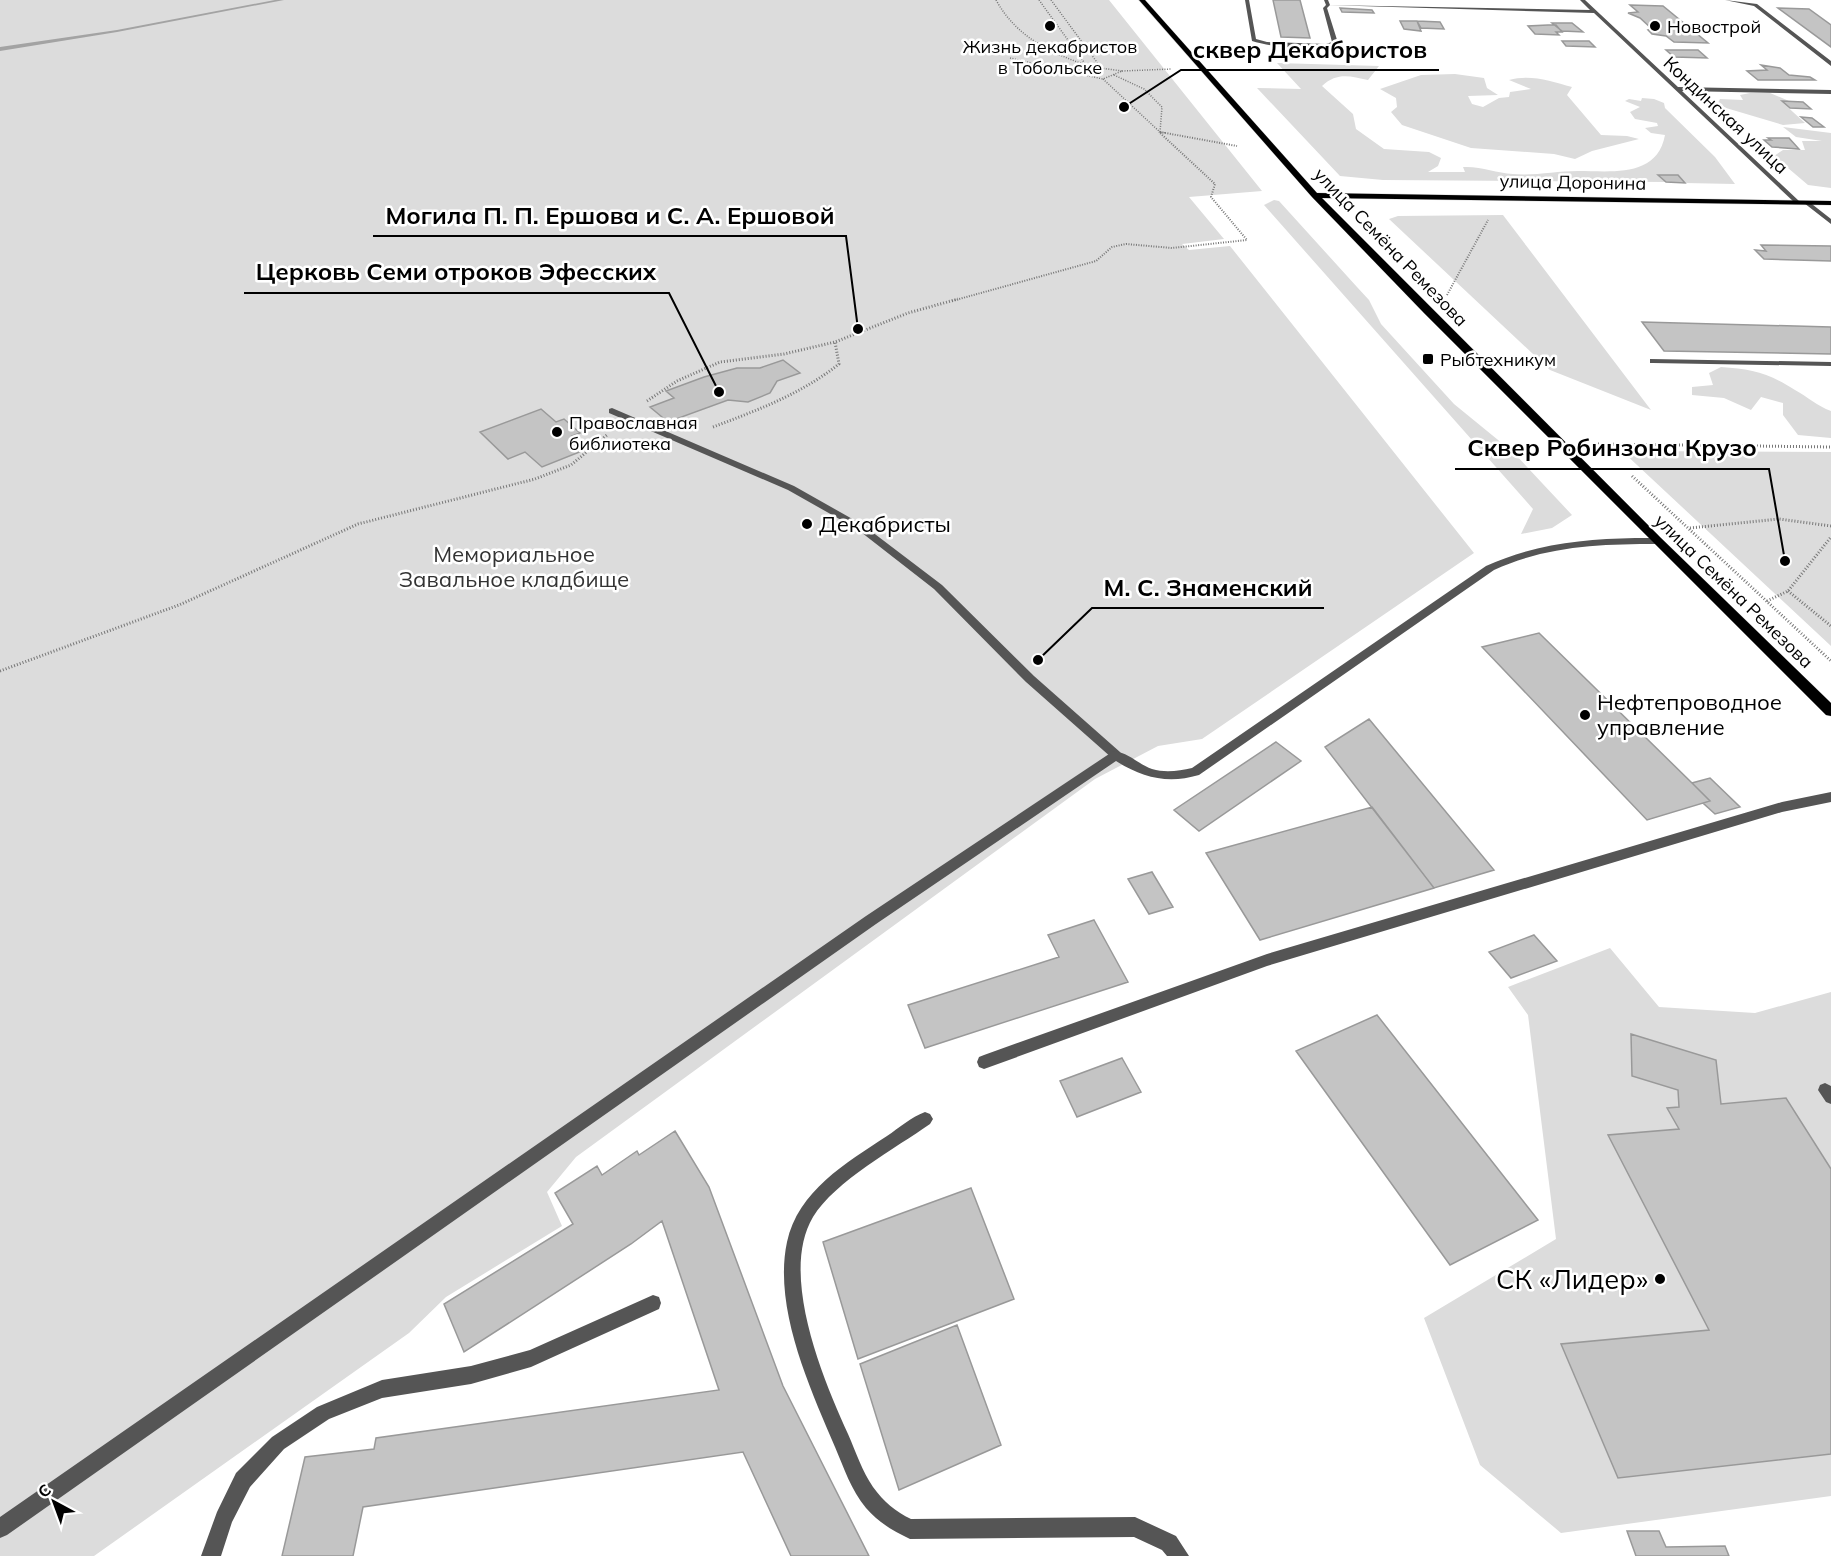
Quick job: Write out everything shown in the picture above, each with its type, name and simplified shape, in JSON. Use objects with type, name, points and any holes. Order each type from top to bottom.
[{"type":"main road","name":"улица Семёна Ремезова","points":[[1142,0],[1315,195],[1657,542],[1831,711]]},
{"type":"main road","name":"улица Доронина","points":[[1315,195],[1831,202]]},
{"type":"street","points":[[1247,0],[1254,39],[1267,44],[1332,45],[1335,43],[1325,8],[1327,3],[1594,12]]},
{"type":"street","name":"Кондинская улица","points":[[1582,0],[1802,202],[1831,222]]},
{"type":"street","points":[[1727,0],[1755,5],[1831,64]]},
{"type":"street","points":[[1677,89],[1831,92]]},
{"type":"street","points":[[1653,361],[1831,364]]},
{"type":"street","points":[[612,411],[791,488],[860,527],[938,587],[1039,687],[1116,755],[1142,772],[1170,778],[1195,772],[1490,568],[1517,555],[1560,545],[1604,541],[1657,542]]},
{"type":"street","points":[[0,1528],[871,920],[1116,755]]},
{"type":"street","points":[[984,1062],[1267,960],[1782,807],[1831,797]]},
{"type":"street","points":[[925,1119],[827,1189],[807,1213],[794,1246],[795,1297],[805,1351],[861,1485],[872,1504],[891,1520],[910,1529],[1135,1527],[1169,1544],[1179,1556]]},
{"type":"street","points":[[211,1556],[224,1519],[243,1480],[278,1443],[323,1413],[382,1389],[471,1375],[531,1358],[653,1303]]},
{"type":"path","points":[[996,0],[1015,28],[1044,49],[1086,66],[1122,71],[1173,69]]},
{"type":"path","points":[[1039,0],[1086,66]]},
{"type":"path","points":[[1051,0],[1099,66]]},
{"type":"path","points":[[0,671],[179,605],[358,524],[535,479],[571,465],[640,406],[677,381],[720,362],[784,354],[835,342],[908,313],[1096,261],[1112,247],[1126,244],[1172,248],[1247,240],[1211,197],[1215,184],[1103,80],[1010,58]]},
{"type":"path","points":[[1075,74],[1086,66]]},
{"type":"path","points":[[1103,80],[1122,71]]},
{"type":"path","points":[[1114,75],[1144,89],[1162,107],[1160,132]]},
{"type":"path","points":[[1160,132],[1237,146]]},
{"type":"path","points":[[1447,296],[1493,212]]},
{"type":"path","points":[[679,441],[807,388],[839,364],[835,342]]},
{"type":"path","points":[[1598,444],[1831,447]]},
{"type":"path","points":[[1689,528],[1791,519],[1812,520],[1831,526]]},
{"type":"path","points":[[1767,601],[1788,591],[1831,537]]},
{"type":"path","points":[[1788,591],[1831,626]]},
{"type":"green space","name":"Мемориальное Завальное кладбище","points":[[0,0],[1109,0],[1262,191],[1189,197],[1224,239],[1182,244],[1189,250],[1230,246],[1474,553],[1202,739],[1158,746],[1095,779],[576,1157],[547,1192],[562,1226],[446,1297],[409,1333],[94,1556],[0,1556]]},
{"type":"green space","points":[[1277,63],[1379,66],[1368,80],[1349,76],[1338,77],[1322,86],[1353,114],[1356,129],[1384,149],[1429,152],[1441,158],[1438,166],[1428,172],[1465,172],[1463,167],[1470,167],[1529,174],[1618,171],[1643,165],[1653,159],[1665,135],[1651,133],[1645,128],[1658,126],[1657,123],[1635,119],[1630,112],[1640,107],[1625,101],[1629,99],[1641,101],[1642,98],[1664,103],[1665,108],[1715,157],[1735,184],[1685,183],[1678,175],[1659,175],[1666,182],[1383,180],[1340,176],[1257,88],[1301,89]]},
{"type":"green space","points":[[1455,74],[1484,78],[1487,88],[1498,95],[1468,96],[1472,104],[1483,107],[1499,98],[1509,97],[1510,92],[1531,89],[1509,80],[1517,78],[1533,78],[1572,87],[1567,95],[1601,135],[1639,139],[1592,151],[1575,159],[1554,154],[1471,148],[1402,125],[1391,112],[1397,107],[1396,98],[1380,89],[1421,75]]},
{"type":"green space","points":[[1770,93],[1789,101],[1781,101],[1805,123],[1783,125],[1726,108],[1718,103],[1720,99],[1743,100],[1740,95]]},
{"type":"green space","points":[[1783,127],[1831,133],[1831,188],[1808,185],[1774,156],[1783,150],[1805,150],[1802,141],[1822,141],[1796,137]]},
{"type":"green space","points":[[1274,200],[1279,201],[1369,300],[1381,324],[1454,404],[1514,453],[1572,515],[1552,528],[1521,534],[1533,509],[1264,205]]},
{"type":"green space","points":[[1503,215],[1651,410],[1550,370],[1389,219],[1398,216]]},
{"type":"green space","points":[[1721,367],[1742,369],[1768,376],[1831,411],[1831,438],[1798,435],[1783,415],[1783,403],[1761,397],[1751,410],[1724,398],[1692,395],[1692,387],[1713,385],[1709,373]]},
{"type":"green space","points":[[1622,451],[1831,452],[1831,646]]},
{"type":"green space","name":"СК «Лидер»","points":[[1610,948],[1659,1007],[1755,1013],[1831,992],[1831,1496],[1561,1533],[1480,1465],[1424,1318],[1556,1239],[1528,1015],[1508,987]]},
{"type":"building","points":[[1273,0],[1300,0],[1310,38],[1281,37]]},
{"type":"building","points":[[1630,5],[1663,6],[1708,43],[1674,42],[1666,36],[1652,34],[1648,30],[1652,29],[1640,18],[1628,13],[1638,12]]},
{"type":"building","points":[[1340,8],[1372,10],[1374,13],[1342,12]]},
{"type":"building","points":[[1778,8],[1809,9],[1831,25],[1831,47]]},
{"type":"building","points":[[1400,21],[1417,21],[1421,31],[1404,29]]},
{"type":"building","points":[[1417,21],[1440,22],[1444,29],[1421,28]]},
{"type":"building","points":[[1552,23],[1572,23],[1583,32],[1562,31]]},
{"type":"building","points":[[1556,25],[1562,32],[1556,32],[1559,35],[1535,34],[1528,26]]},
{"type":"building","points":[[1562,41],[1589,41],[1595,47],[1566,46]]},
{"type":"building","points":[[1666,50],[1698,50],[1707,58],[1674,57]]},
{"type":"building","points":[[1761,65],[1780,68],[1789,75],[1810,77],[1815,80],[1758,80],[1747,71],[1767,70]]},
{"type":"building","points":[[1782,101],[1803,102],[1811,109],[1790,108]]},
{"type":"building","points":[[1801,117],[1812,118],[1824,127],[1813,127]]},
{"type":"building","points":[[1768,138],[1789,138],[1799,149],[1772,147],[1764,140],[1771,140]]},
{"type":"building","points":[[1658,175],[1678,175],[1685,183],[1666,182]]},
{"type":"building","points":[[1761,245],[1831,246],[1831,261],[1764,259],[1755,250],[1766,251]]},
{"type":"building","points":[[1642,322],[1831,327],[1831,354],[1664,351]]},
{"type":"building","points":[[783,360],[800,373],[777,381],[770,393],[748,402],[728,400],[668,422],[650,407],[674,398],[666,391],[704,377],[737,368],[760,368]]},
{"type":"building","points":[[541,409],[556,422],[564,419],[580,433],[572,436],[587,449],[542,467],[525,452],[508,459],[480,432]]},
{"type":"building","name":"Нефтепроводное управление","points":[[1539,633],[1710,801],[1647,820],[1482,647]]},
{"type":"building","points":[[1369,719],[1494,870],[1434,888],[1325,747]]},
{"type":"building","points":[[1276,742],[1301,761],[1199,831],[1174,810]]},
{"type":"building","points":[[1710,778],[1740,807],[1715,814],[1703,803],[1710,801],[1692,783]]},
{"type":"building","points":[[1372,807],[1434,888],[1260,940],[1206,853]]},
{"type":"building","points":[[1152,872],[1173,907],[1149,914],[1128,879]]},
{"type":"building","points":[[1094,920],[1128,982],[925,1048],[908,1005],[1059,957],[1048,935]]},
{"type":"building","points":[[1534,935],[1557,961],[1511,978],[1489,952]]},
{"type":"building","points":[[1377,1015],[1538,1220],[1450,1265],[1296,1051]]},
{"type":"building","points":[[1631,1034],[1716,1060],[1721,1104],[1786,1098],[1831,1169],[1831,1454],[1618,1478],[1561,1344],[1709,1330],[1608,1135],[1679,1129],[1667,1108],[1679,1107],[1678,1090],[1632,1076]]},
{"type":"building","points":[[1122,1058],[1141,1092],[1077,1117],[1060,1081]]},
{"type":"building","points":[[675,1131],[709,1187],[783,1386],[869,1556],[791,1556],[743,1452],[363,1507],[353,1556],[282,1556],[305,1457],[374,1449],[376,1438],[719,1390],[662,1221],[631,1244],[464,1352],[444,1304],[573,1224],[555,1193],[597,1166],[602,1175],[637,1151],[639,1155]]},
{"type":"building","points":[[971,1188],[1014,1299],[858,1359],[823,1242]]},
{"type":"building","points":[[957,1325],[1001,1445],[899,1490],[860,1364]]},
{"type":"building","points":[[1627,1531],[1659,1531],[1666,1547],[1725,1546],[1729,1556],[1636,1556]]},
{"type":"waterway","points":[[0,49],[117,31],[282,0]]},
{"type":"place","name":"Жизнь декабристов в Тобольске","points":[[1050,26]]},
{"type":"place","name":"Новострой","points":[[1655,26]]},
{"type":"place","name":"сквер Декабристов","points":[[1124,107]]},
{"type":"place","name":"Могила П. П. Ершова и С. А. Ершовой","points":[[858,329]]},
{"type":"place","name":"Рыбтехникум","points":[[1428,359]]},
{"type":"place","name":"Церковь Семи отроков Эфесских","points":[[719,392]]},
{"type":"place","name":"Православная библиотека","points":[[557,432]]},
{"type":"place","name":"Декабристы","points":[[807,524]]},
{"type":"place","name":"Сквер Робинзона Крузо","points":[[1785,561]]},
{"type":"place","name":"М. С. Знаменский","points":[[1038,660]]},
{"type":"place","name":"Нефтепроводное управление","points":[[1585,715]]},
{"type":"place","name":"СК «Лидер»","points":[[1660,1279]]}]
